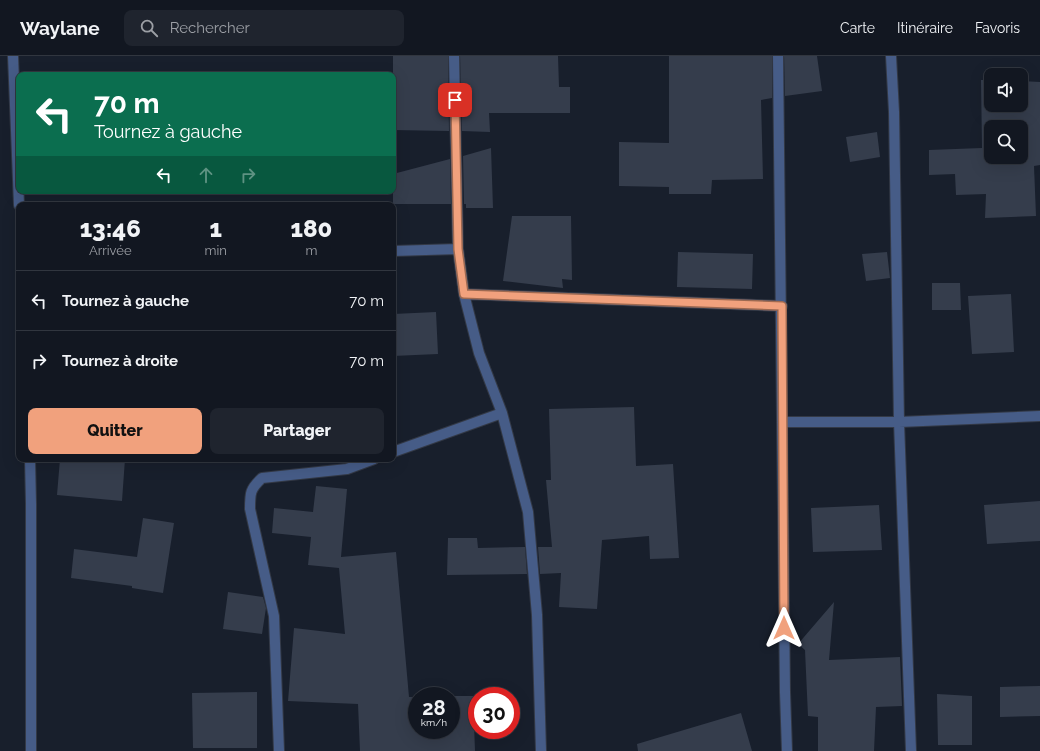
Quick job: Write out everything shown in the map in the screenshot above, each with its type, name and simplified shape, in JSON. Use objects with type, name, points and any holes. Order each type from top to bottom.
[{"type":"street","points":[[13,56],[16,120]]},
{"type":"street","points":[[454,56],[458,249],[464,294],[479,353],[502,413],[528,512],[536,615],[541,751]]},
{"type":"street","points":[[778,56],[778,170],[782,306],[787,751]]},
{"type":"street","points":[[891,56],[894,112],[898,422],[911,751]]},
{"type":"street","points":[[396,252],[458,249]]},
{"type":"street","points":[[464,294],[782,306]]},
{"type":"street","points":[[396,451],[502,413]]},
{"type":"street","points":[[783,422],[898,422],[1040,416]]},
{"type":"street","points":[[30,462],[31,751]]},
{"type":"street","points":[[279,751],[274,616],[250,509],[250,493],[262,478],[347,469],[366,462]]},
{"type":"building","points":[[393,56],[448,56],[449,131],[396,130],[396,72],[393,72]]},
{"type":"building","points":[[460,56],[558,56],[559,87],[570,87],[570,113],[489,113],[490,132],[462,131]]},
{"type":"building","points":[[669,56],[772,56],[772,98],[761,100],[763,179],[712,180],[711,194],[669,194],[669,187],[619,186],[619,142],[669,143]]},
{"type":"building","points":[[784,56],[817,56],[822,91],[785,96]]},
{"type":"building","points":[[981,80],[984,80],[984,112],[1028,112],[1028,81],[1040,82],[1040,165],[1034,166],[1036,216],[985,218],[986,194],[956,195],[955,174],[929,175],[929,150],[982,148]]},
{"type":"building","points":[[877,132],[880,157],[850,162],[846,137]]},
{"type":"building","points":[[491,148],[493,208],[466,208],[466,204],[464,204],[463,156]]},
{"type":"building","points":[[450,159],[451,204],[396,204],[396,202],[393,202],[393,194],[396,194],[396,173]]},
{"type":"building","points":[[512,216],[571,216],[572,280],[562,279],[563,288],[503,281]]},
{"type":"building","points":[[678,252],[753,254],[752,289],[677,287]]},
{"type":"building","points":[[887,252],[890,278],[866,281],[862,254]]},
{"type":"building","points":[[932,283],[960,283],[961,310],[932,310]]},
{"type":"building","points":[[1011,294],[1014,352],[972,354],[968,296]]},
{"type":"building","points":[[436,312],[438,354],[396,356],[396,314]]},
{"type":"building","points":[[634,407],[636,466],[673,464],[679,558],[650,559],[649,536],[602,540],[597,609],[559,607],[561,573],[540,574],[538,547],[552,547],[546,480],[551,480],[549,409]]},
{"type":"building","points":[[60,462],[125,462],[122,501],[57,495]]},
{"type":"building","points":[[316,486],[347,489],[341,557],[396,552],[408,687],[408,739],[460,739],[460,696],[468,696],[468,739],[475,739],[475,751],[360,751],[358,704],[288,701],[294,628],[345,634],[339,568],[308,565],[311,537],[272,533],[274,508],[313,512]]},
{"type":"building","points":[[1040,501],[1040,541],[987,544],[984,505]]},
{"type":"building","points":[[879,505],[882,550],[813,552],[811,508]]},
{"type":"building","points":[[143,518],[174,523],[163,593],[132,588],[132,586],[71,578],[74,549],[137,557]]},
{"type":"building","points":[[448,538],[477,538],[478,548],[525,547],[527,574],[447,575]]},
{"type":"building","points":[[228,592],[263,597],[266,608],[262,634],[223,629]]},
{"type":"building","points":[[834,602],[829,660],[900,657],[902,706],[876,707],[874,751],[818,751],[818,717],[808,716],[805,650],[798,644]]},
{"type":"building","points":[[1040,686],[1040,716],[1000,717],[1000,687]]},
{"type":"building","points":[[257,692],[257,748],[193,748],[192,693]]},
{"type":"building","points":[[937,694],[972,696],[972,745],[938,745]]},
{"type":"building","points":[[741,713],[752,751],[638,751],[637,744]]},
{"type":"route","points":[[455,100],[458,249],[464,294],[782,306],[784,628]]}]
